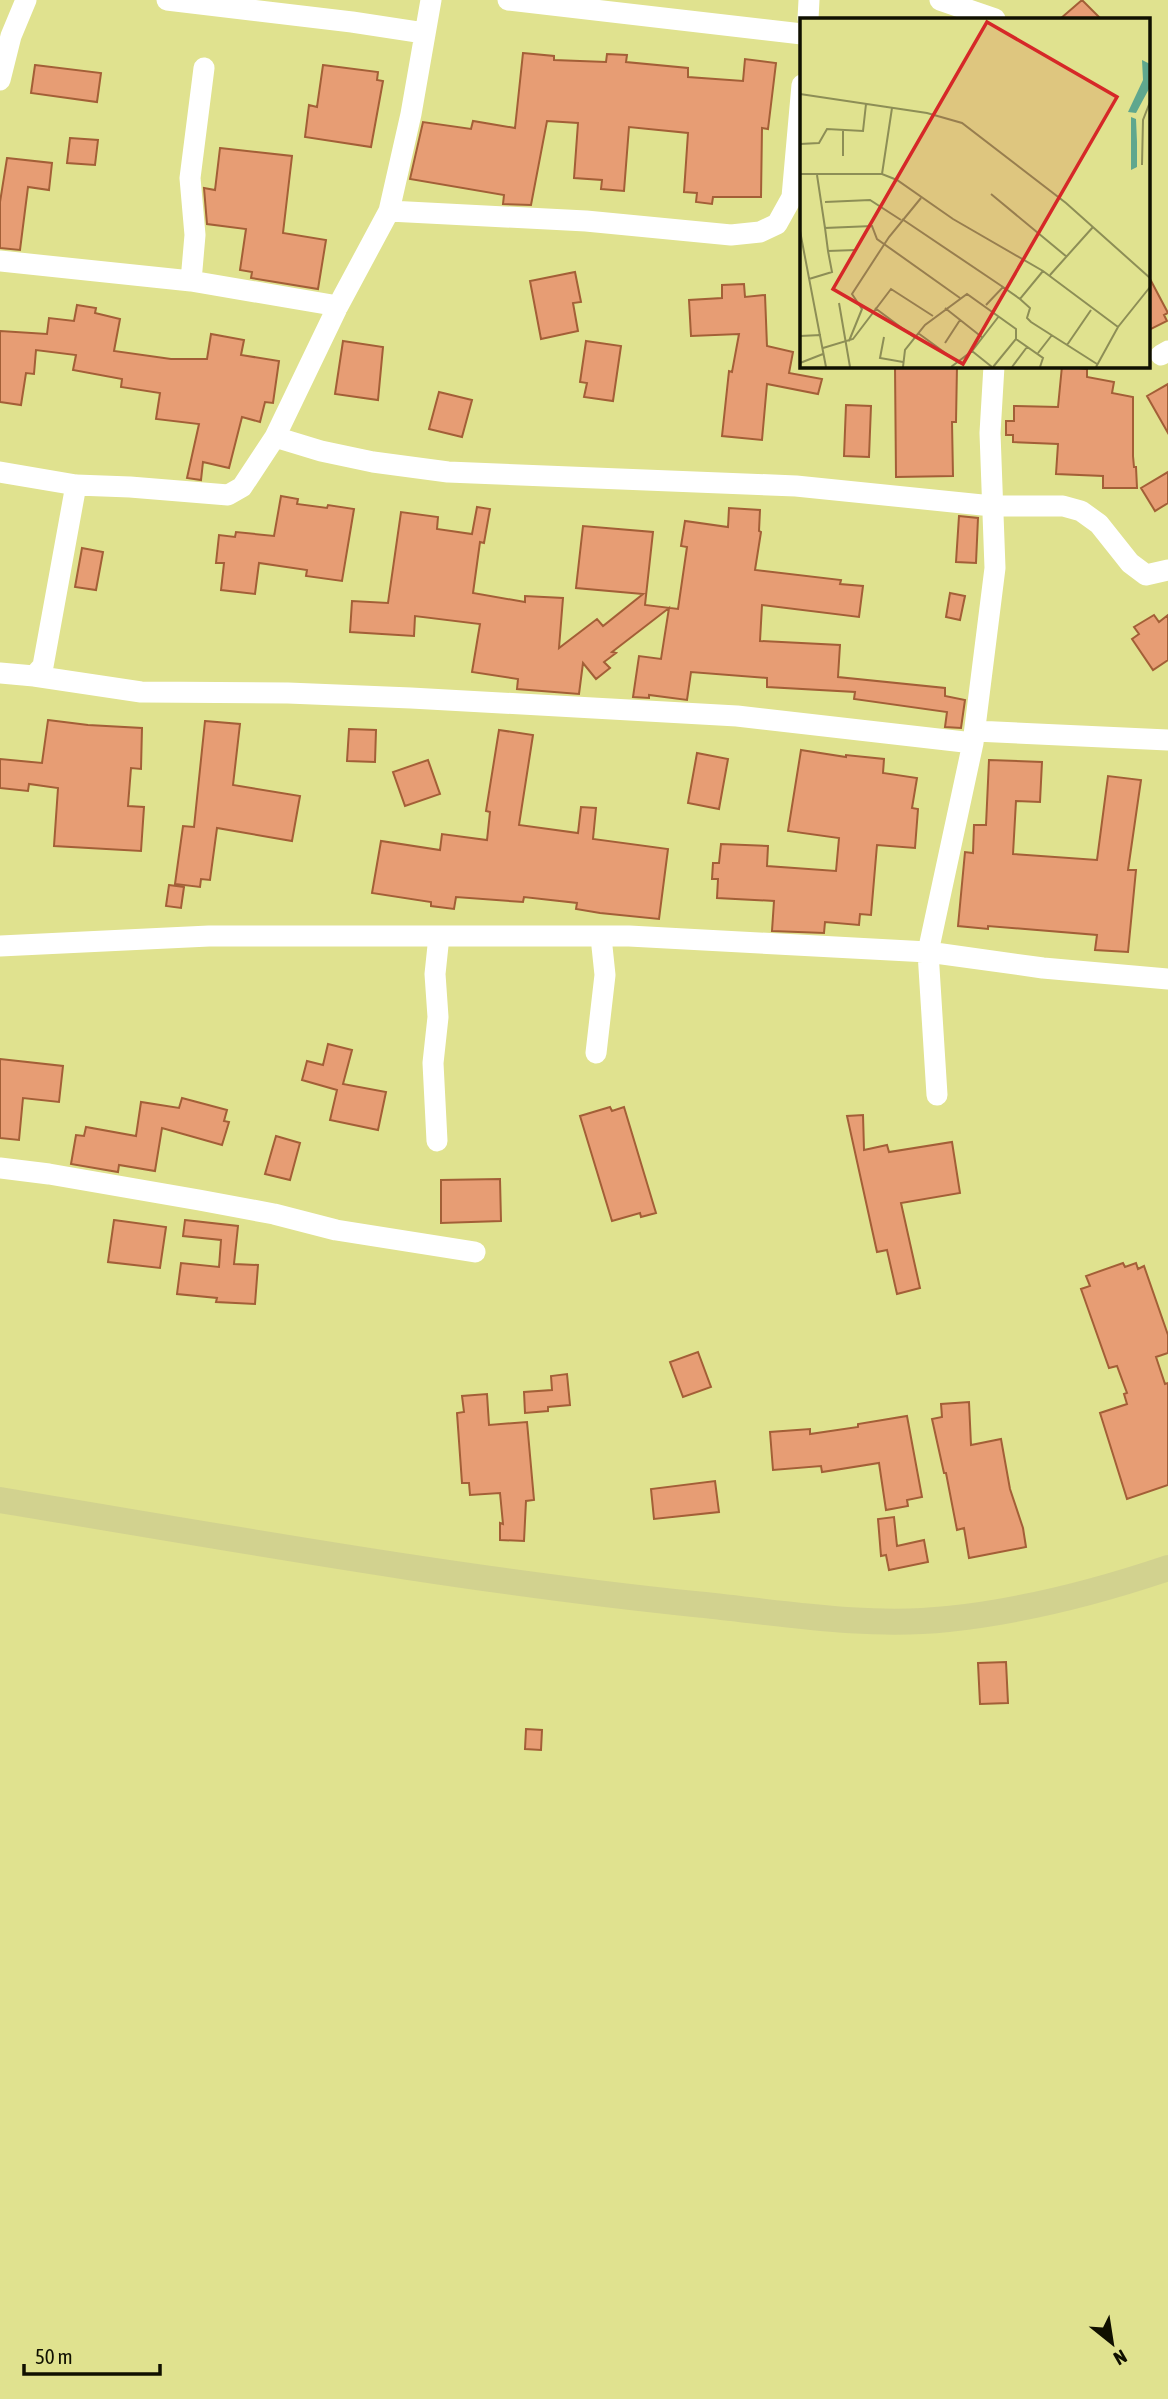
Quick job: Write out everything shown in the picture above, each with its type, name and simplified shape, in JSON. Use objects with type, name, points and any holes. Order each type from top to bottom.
[{"type":"main road","points":[[0,1500],[392,1564],[637,1598],[864,1620],[947,1619],[1026,1607],[1116,1586],[1168,1568]]},
{"type":"street","points":[[0,80],[11,36],[26,0]]},
{"type":"street","points":[[167,0],[424,33]]},
{"type":"street","points":[[0,472],[76,485],[130,486],[228,495],[242,487],[275,437],[338,306],[389,211],[411,114],[431,0]]},
{"type":"street","points":[[508,0],[800,34]]},
{"type":"street","points":[[808,0],[808,18]]},
{"type":"street","points":[[940,0],[992,18]]},
{"type":"street","points":[[191,281],[195,235],[190,178],[204,68]]},
{"type":"street","points":[[389,211],[586,221],[731,234],[760,232],[777,224],[792,197],[800,107]]},
{"type":"street","points":[[0,261],[191,281],[338,306]]},
{"type":"street","points":[[937,1095],[928,953],[974,737],[995,569],[990,433],[994,368]]},
{"type":"street","points":[[275,437],[360,459],[448,472],[796,486],[992,506],[1063,506],[1081,511],[1099,524],[1130,563],[1146,575],[1168,570]]},
{"type":"street","points":[[34,676],[43,666],[76,485]]},
{"type":"street","points":[[0,673],[141,692],[288,693],[411,698],[737,716],[974,737],[1168,740]]},
{"type":"street","points":[[0,946],[209,936],[629,936],[928,953],[1042,968],[1168,979]]},
{"type":"street","points":[[437,1141],[433,1063],[438,1017],[435,975],[439,936]]},
{"type":"street","points":[[596,1053],[606,975],[601,937]]},
{"type":"street","points":[[0,1168],[200,1200],[274,1214],[336,1230],[475,1252]]},
{"type":"building","points":[[1082,0],[1100,18],[1061,18]]},
{"type":"building","points":[[523,53],[554,56],[554,60],[606,62],[607,54],[627,55],[626,62],[688,68],[688,77],[743,81],[745,59],[776,63],[768,129],[762,128],[761,197],[713,197],[712,204],[696,202],[697,193],[684,192],[688,133],[629,127],[624,191],[601,189],[602,180],[574,178],[578,123],[547,121],[531,205],[503,204],[504,195],[410,179],[423,122],[471,129],[473,121],[515,128]]},
{"type":"building","points":[[35,65],[101,73],[97,102],[31,93]]},
{"type":"building","points":[[323,65],[378,72],[377,80],[383,81],[371,147],[305,137],[309,105],[317,107]]},
{"type":"building","points":[[70,138],[98,140],[95,165],[67,163]]},
{"type":"building","points":[[220,148],[292,156],[283,233],[326,240],[318,289],[251,278],[252,272],[240,270],[246,229],[207,224],[204,188],[215,190]]},
{"type":"building","points":[[7,158],[52,163],[49,190],[28,187],[20,250],[0,248],[0,202]]},
{"type":"building","points":[[575,272],[581,302],[573,303],[578,331],[541,339],[530,281]]},
{"type":"building","points":[[1150,279],[1168,313],[1164,315],[1167,321],[1150,330]]},
{"type":"building","points":[[744,284],[745,297],[765,295],[767,346],[793,352],[789,373],[822,379],[818,394],[767,384],[762,440],[722,436],[729,371],[732,372],[739,334],[691,336],[689,300],[722,298],[722,285]]},
{"type":"building","points":[[77,305],[96,308],[95,313],[120,319],[114,351],[171,359],[207,359],[211,334],[244,340],[241,355],[279,361],[273,403],[265,402],[260,422],[242,417],[229,468],[203,462],[201,480],[187,478],[199,424],[156,419],[160,393],[121,387],[122,379],[73,370],[76,355],[36,350],[34,374],[26,373],[21,405],[0,402],[0,331],[47,334],[49,318],[74,321]]},
{"type":"building","points":[[343,341],[383,347],[378,400],[335,394]]},
{"type":"building","points":[[586,341],[621,346],[613,401],[584,397],[587,383],[580,382]]},
{"type":"building","points":[[895,368],[957,368],[956,422],[952,422],[953,476],[896,477]]},
{"type":"building","points":[[1062,368],[1087,369],[1087,377],[1114,382],[1112,393],[1133,397],[1133,456],[1137,488],[1103,488],[1103,476],[1056,474],[1058,444],[1013,442],[1013,435],[1006,435],[1006,421],[1014,421],[1014,406],[1058,407]]},
{"type":"building","points":[[1168,384],[1168,433],[1147,396]]},
{"type":"building","points":[[439,392],[472,400],[462,437],[429,429]]},
{"type":"building","points":[[846,405],[871,406],[869,457],[844,456]]},
{"type":"building","points":[[1168,472],[1168,503],[1155,511],[1141,488]]},
{"type":"building","points":[[281,496],[298,499],[297,504],[354,509],[342,581],[306,576],[307,570],[259,563],[255,594],[221,590],[224,563],[216,563],[219,535],[235,537],[236,532],[274,536]]},
{"type":"building","points":[[477,507],[490,509],[484,543],[480,542],[473,593],[525,602],[525,596],[563,598],[559,648],[597,619],[603,626],[643,594],[576,588],[583,526],[653,532],[645,605],[678,609],[687,547],[681,546],[685,521],[728,527],[729,508],[760,510],[761,532],[755,570],[841,580],[840,584],[863,586],[859,617],[762,605],[760,641],[840,645],[838,677],[945,688],[945,696],[965,700],[961,728],[945,727],[947,712],[854,699],[855,692],[767,687],[767,678],[691,672],[687,700],[649,695],[649,698],[633,697],[639,656],[661,659],[669,608],[612,652],[616,653],[604,662],[610,668],[596,679],[583,663],[579,694],[517,689],[518,679],[472,672],[480,624],[415,616],[414,636],[350,632],[352,601],[388,603],[401,512],[438,517],[437,529],[472,534]]},
{"type":"building","points":[[959,516],[978,518],[976,563],[956,562]]},
{"type":"building","points":[[82,548],[103,552],[96,590],[75,587]]},
{"type":"building","points":[[950,593],[965,596],[960,620],[946,617]]},
{"type":"building","points":[[1154,615],[1159,622],[1168,615],[1168,660],[1153,670],[1132,639],[1139,634],[1134,627]]},
{"type":"building","points":[[48,720],[142,728],[141,769],[131,768],[128,806],[144,807],[141,851],[54,846],[58,788],[29,784],[28,791],[0,788],[0,759],[42,763]]},
{"type":"building","points":[[205,721],[240,724],[233,785],[300,796],[292,841],[217,828],[210,880],[201,879],[200,887],[175,884],[183,826],[194,827]]},
{"type":"building","points":[[349,729],[376,730],[375,762],[347,761]]},
{"type":"building","points":[[499,730],[533,735],[519,825],[578,833],[581,807],[596,808],[593,839],[668,849],[659,919],[600,913],[576,909],[577,903],[524,897],[523,902],[456,897],[454,909],[431,906],[431,902],[372,893],[381,841],[440,850],[442,834],[487,840],[490,812],[486,811]]},
{"type":"building","points":[[801,750],[846,757],[884,759],[883,773],[917,778],[912,808],[918,809],[915,848],[877,845],[871,915],[860,914],[859,925],[825,922],[824,933],[772,931],[774,901],[717,898],[718,879],[712,879],[713,863],[719,863],[721,844],[768,846],[767,866],[836,871],[839,838],[788,831]]},
{"type":"building","points":[[697,753],[728,759],[719,809],[688,803]]},
{"type":"building","points":[[428,760],[440,794],[405,806],[393,772]]},
{"type":"building","points":[[989,760],[1042,762],[1040,802],[1016,801],[1013,854],[1097,860],[1108,776],[1141,780],[1128,870],[1136,870],[1128,952],[1095,950],[1097,935],[958,926],[965,852],[973,853],[974,825],[986,825]]},
{"type":"building","points":[[169,885],[184,887],[181,908],[166,906]]},
{"type":"building","points":[[328,1044],[352,1050],[343,1084],[386,1092],[378,1130],[330,1120],[337,1090],[302,1080],[307,1061],[323,1065]]},
{"type":"building","points":[[0,1059],[63,1066],[59,1102],[23,1098],[19,1140],[0,1138]]},
{"type":"building","points":[[182,1098],[227,1110],[224,1121],[229,1122],[222,1145],[162,1128],[155,1171],[119,1165],[118,1172],[71,1164],[76,1135],[84,1136],[86,1127],[136,1136],[141,1102],[179,1108]]},
{"type":"building","points":[[610,1107],[612,1111],[624,1107],[656,1213],[641,1217],[640,1213],[612,1221],[580,1116]]},
{"type":"building","points":[[863,1115],[864,1150],[887,1145],[889,1152],[952,1142],[960,1193],[901,1203],[920,1288],[897,1294],[887,1250],[877,1252],[847,1116]]},
{"type":"building","points":[[276,1136],[300,1143],[290,1180],[265,1174]]},
{"type":"building","points":[[500,1179],[501,1221],[441,1223],[441,1180]]},
{"type":"building","points":[[114,1220],[166,1227],[160,1268],[108,1262]]},
{"type":"building","points":[[185,1220],[238,1226],[234,1264],[258,1265],[255,1304],[216,1302],[217,1298],[177,1294],[181,1263],[219,1267],[221,1240],[183,1236]]},
{"type":"building","points":[[1123,1263],[1125,1267],[1136,1263],[1138,1269],[1144,1266],[1168,1335],[1168,1353],[1156,1357],[1165,1384],[1168,1383],[1168,1485],[1127,1499],[1100,1413],[1127,1404],[1124,1394],[1127,1393],[1117,1366],[1109,1368],[1081,1289],[1090,1286],[1086,1276]]},
{"type":"building","points":[[698,1352],[711,1387],[683,1397],[670,1362]]},
{"type":"building","points":[[567,1374],[570,1405],[525,1413],[524,1392],[552,1390],[551,1376]]},
{"type":"building","points":[[487,1394],[489,1425],[527,1422],[534,1500],[526,1501],[524,1541],[500,1540],[500,1523],[503,1524],[500,1493],[470,1495],[469,1483],[462,1483],[457,1413],[464,1412],[462,1396]]},
{"type":"building","points":[[969,1402],[971,1445],[1001,1439],[1010,1489],[1023,1528],[1026,1547],[969,1558],[964,1528],[957,1530],[932,1419],[942,1417],[941,1404]]},
{"type":"building","points":[[907,1416],[922,1497],[907,1500],[908,1506],[886,1510],[879,1463],[822,1472],[821,1466],[773,1470],[770,1432],[810,1429],[810,1434]]},
{"type":"building","points":[[715,1481],[719,1512],[654,1519],[651,1489]]},
{"type":"building","points":[[894,1517],[897,1546],[924,1540],[928,1562],[889,1570],[886,1555],[881,1556],[878,1519]]},
{"type":"building","points":[[1006,1662],[1008,1703],[980,1704],[978,1663]]},
{"type":"building","points":[[526,1729],[542,1730],[541,1750],[525,1749]]}]
